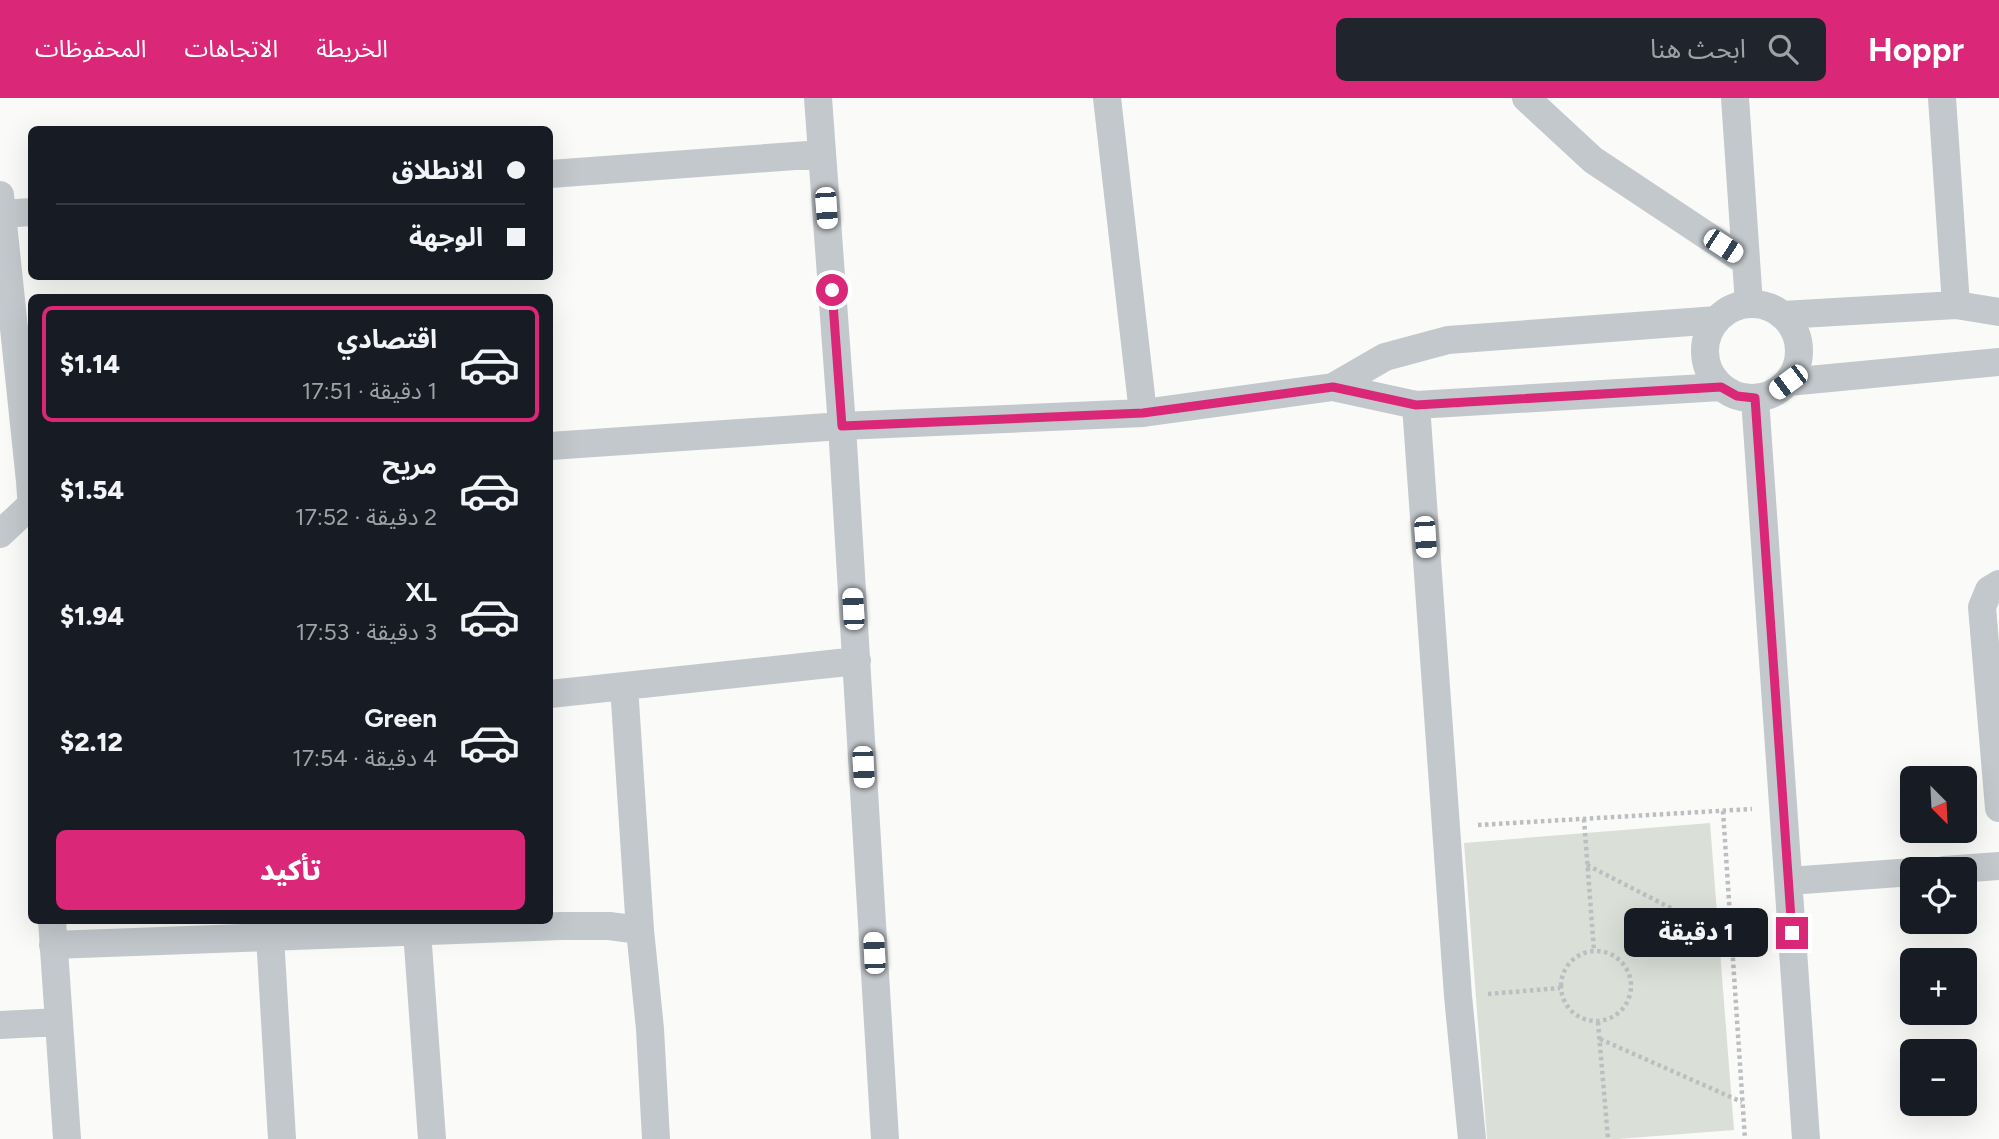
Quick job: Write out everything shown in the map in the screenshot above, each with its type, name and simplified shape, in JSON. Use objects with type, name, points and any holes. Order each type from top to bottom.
[{"type":"street","points":[[818,98],[842,426],[885,1139]]},
{"type":"street","points":[[1107,98],[1143,413]]},
{"type":"street","points":[[1526,98],[1593,160],[1745,261]]},
{"type":"street","points":[[1735,98],[1749,303]]},
{"type":"street","points":[[1942,98],[1956,305]]},
{"type":"street","points":[[553,174],[822,154]]},
{"type":"street","points":[[28,211],[1,204],[28,460]]},
{"type":"street","points":[[1749,303],[1767,306],[1783,315],[1794,329],[1799,347],[1797,366],[1788,382],[1773,393],[1755,398],[1737,396],[1721,387],[1709,372],[1704,354],[1707,336],[1717,320],[1730,308],[1749,303]]},
{"type":"street","points":[[1783,315],[1956,305],[1999,312]]},
{"type":"street","points":[[1333,387],[1385,357],[1448,340],[1717,320]]},
{"type":"street","points":[[1788,382],[1999,362]]},
{"type":"street","points":[[553,446],[842,426],[1143,413],[1333,387],[1416,405],[1721,387]]},
{"type":"street","points":[[1755,398],[1806,1139]]},
{"type":"street","points":[[1416,405],[1458,996],[1472,1139]]},
{"type":"street","points":[[0,534],[28,493]]},
{"type":"street","points":[[1999,584],[1989,590],[1982,607],[1999,808]]},
{"type":"street","points":[[553,694],[857,661]]},
{"type":"street","points":[[624,686],[656,1139]]},
{"type":"street","points":[[1977,868],[1999,866]]},
{"type":"street","points":[[1788,881],[1900,873]]},
{"type":"street","points":[[67,1139],[53,933],[417,931],[609,926],[640,930]]},
{"type":"street","points":[[282,1139],[283,931]]},
{"type":"street","points":[[417,931],[432,1139]]},
{"type":"street","points":[[0,1025],[59,1022]]},
{"type":"path","points":[[1446,827],[1783,807]]},
{"type":"path","points":[[1723,811],[1745,1139]]},
{"type":"path","points":[[1584,818],[1594,951]]},
{"type":"path","points":[[1587,865],[1731,939]]},
{"type":"path","points":[[1594,951],[1608,952],[1620,960],[1628,971],[1632,984],[1630,998],[1623,1010],[1611,1019],[1598,1022],[1584,1020],[1572,1013],[1564,1002],[1560,988],[1562,975],[1569,963],[1580,955],[1594,951]]},
{"type":"path","points":[[1458,996],[1560,988]]},
{"type":"path","points":[[1598,1022],[1608,1139]]},
{"type":"path","points":[[1600,1039],[1742,1102]]},
{"type":"shaded area","points":[[1710,823],[1734,1130],[1618,1139],[1487,1139],[1464,843]]},
{"type":"route","points":[[832,290],[842,426],[1143,413],[1333,387],[1416,405],[1721,387],[1737,396],[1755,398],[1792,933]]}]
